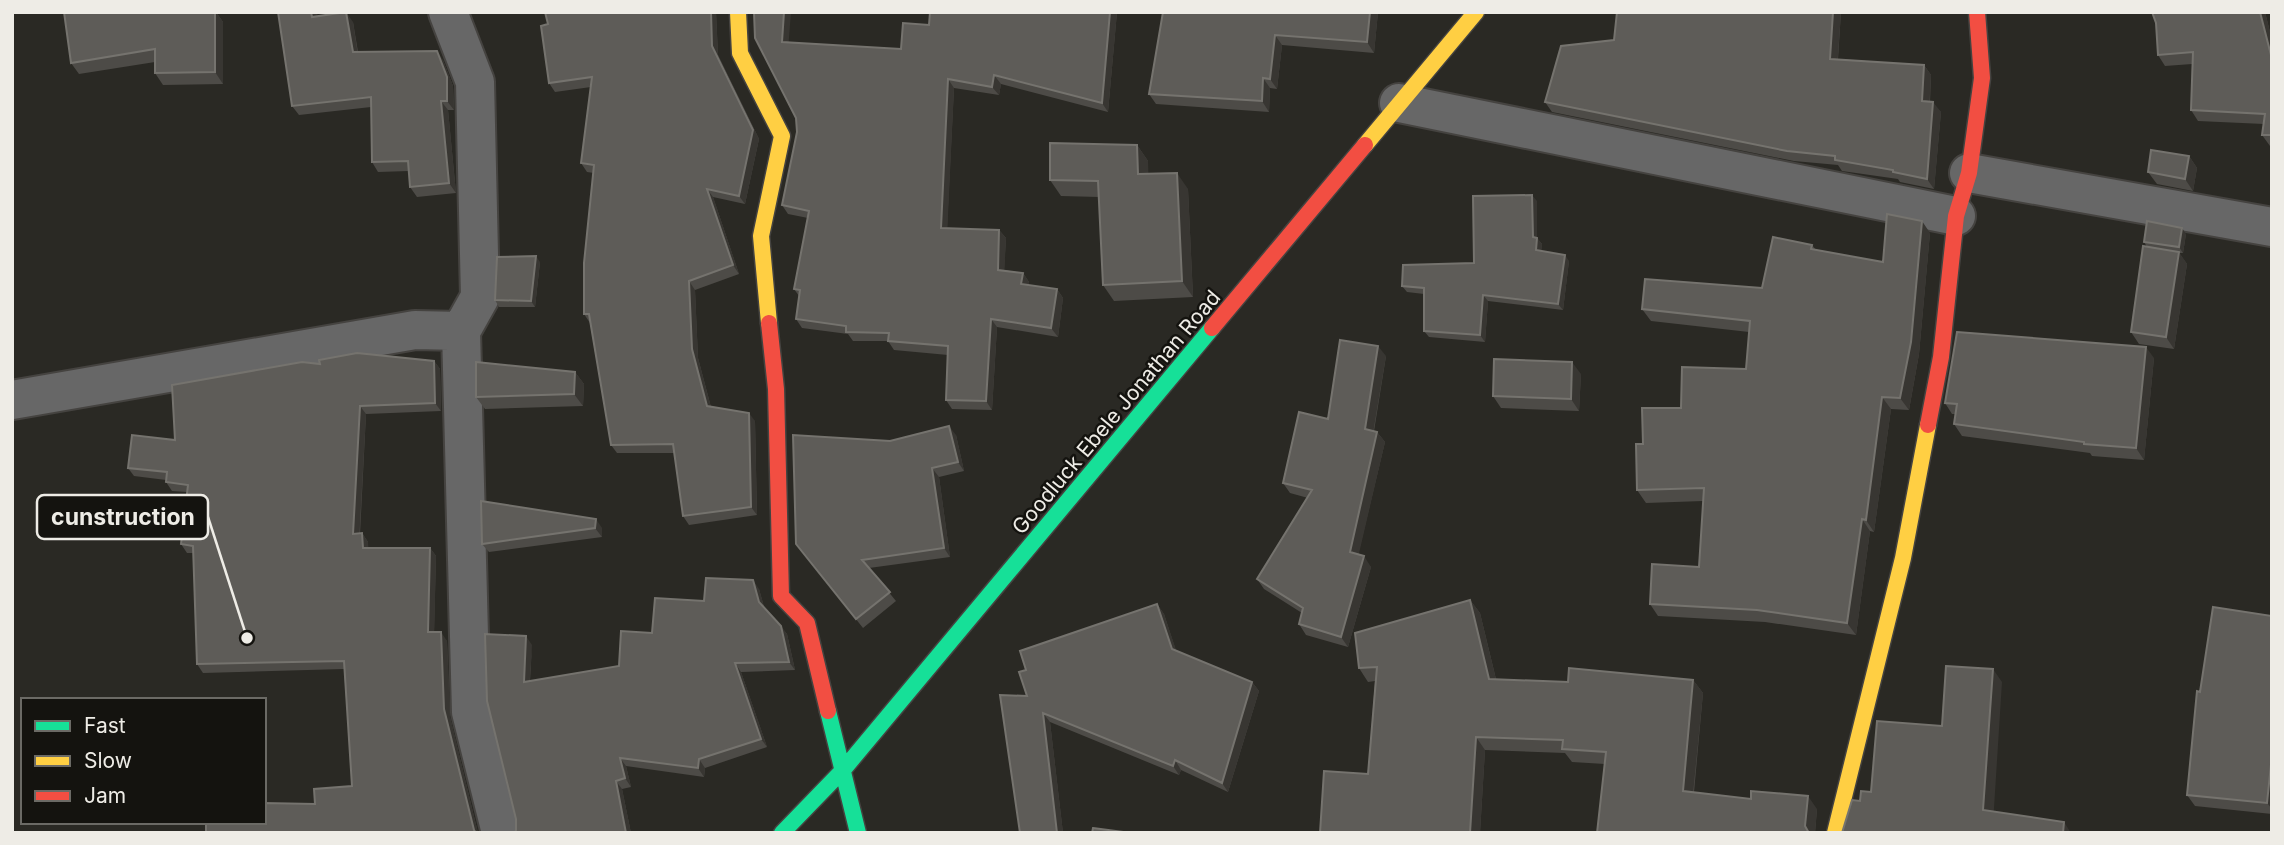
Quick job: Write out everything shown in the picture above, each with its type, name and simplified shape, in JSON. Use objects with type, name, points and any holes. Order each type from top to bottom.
[{"type":"street","points":[[448,12],[475,82],[480,297],[461,331],[471,712],[501,833]]},
{"type":"street","points":[[738,12],[740,53],[782,136],[761,236],[776,389],[781,596],[807,624],[858,833]]},
{"type":"street","name":"Goodluck Ebele Jonathan Road","points":[[782,833],[844,770],[1476,12]]},
{"type":"street","points":[[1835,833],[1908,531],[1941,357],[1956,216],[1969,173],[1982,78],[1977,12]]},
{"type":"street","points":[[1399,103],[1956,216]]},
{"type":"street","points":[[1969,173],[2272,227]]},
{"type":"street","points":[[12,400],[415,330],[461,331]]},
{"type":"building","points":[[64,12],[215,12],[215,72],[155,73],[155,49],[71,63]]},
{"type":"building","points":[[278,12],[311,12],[312,17],[346,12],[353,52],[437,51],[447,77],[447,101],[441,101],[449,183],[410,187],[408,161],[372,162],[371,97],[292,106]]},
{"type":"building","points":[[545,12],[711,12],[712,46],[753,130],[739,196],[707,189],[733,265],[689,281],[692,349],[707,406],[749,413],[751,507],[683,516],[673,444],[611,445],[589,314],[584,314],[584,263],[594,165],[581,163],[592,77],[549,83],[541,26],[548,24]]},
{"type":"building","points":[[754,12],[784,12],[782,42],[901,49],[903,23],[929,25],[930,12],[1110,12],[1102,103],[994,75],[992,87],[948,79],[941,228],[999,230],[998,270],[1023,273],[1021,284],[1057,289],[1051,328],[991,319],[986,401],[946,400],[948,346],[888,341],[889,333],[846,332],[846,326],[796,319],[800,290],[794,289],[809,211],[782,205],[797,132],[796,118],[755,38]]},
{"type":"building","points":[[1163,12],[1370,12],[1367,42],[1275,35],[1270,79],[1263,78],[1262,101],[1149,94]]},
{"type":"building","points":[[1617,12],[1833,12],[1830,59],[1924,65],[1922,101],[1933,102],[1927,179],[1835,160],[1835,156],[1787,151],[1545,102],[1561,46],[1614,40]]},
{"type":"building","points":[[2152,12],[2260,12],[2272,59],[2272,135],[2262,135],[2265,114],[2191,110],[2193,52],[2158,55],[2156,23]]},
{"type":"building","points":[[1050,143],[1137,145],[1138,174],[1177,173],[1182,281],[1103,285],[1098,181],[1050,180]]},
{"type":"building","points":[[2151,150],[2189,156],[2185,179],[2148,172]]},
{"type":"building","points":[[1532,195],[1536,250],[1565,255],[1558,304],[1483,295],[1480,335],[1424,331],[1424,288],[1402,286],[1403,265],[1474,263],[1473,196]]},
{"type":"building","points":[[1887,214],[1922,221],[1911,342],[1900,398],[1882,397],[1866,520],[1862,519],[1847,623],[1757,610],[1650,604],[1652,564],[1699,567],[1704,488],[1637,490],[1636,444],[1643,444],[1642,408],[1681,408],[1682,367],[1746,369],[1750,321],[1642,309],[1645,279],[1762,288],[1773,237],[1812,245],[1811,249],[1883,262]]},
{"type":"building","points":[[2147,221],[2182,228],[2179,247],[2144,242]]},
{"type":"building","points":[[2143,246],[2179,252],[2166,337],[2131,332]]},
{"type":"building","points":[[536,256],[531,301],[495,300],[497,257]]},
{"type":"building","points":[[1957,332],[2146,347],[2136,448],[2084,444],[1954,424],[1957,404],[1945,403]]},
{"type":"building","points":[[1340,340],[1378,346],[1365,429],[1377,432],[1350,552],[1364,556],[1341,637],[1299,624],[1303,608],[1257,579],[1312,490],[1283,483],[1299,412],[1328,419]]},
{"type":"building","points":[[357,353],[434,361],[435,403],[360,406],[353,534],[362,533],[363,548],[430,548],[428,632],[441,632],[444,709],[476,833],[206,833],[206,824],[266,824],[266,803],[315,804],[314,789],[352,786],[344,661],[197,664],[193,546],[181,544],[188,485],[166,482],[167,472],[128,468],[132,435],[175,440],[172,385],[302,362],[320,364],[319,360]]},
{"type":"building","points":[[1494,359],[1572,362],[1571,399],[1493,396]]},
{"type":"building","points":[[476,362],[575,372],[574,394],[476,397]]},
{"type":"building","points":[[949,426],[958,462],[932,468],[944,548],[862,560],[890,592],[856,619],[796,544],[793,435],[890,441]]},
{"type":"building","points":[[481,501],[596,519],[595,528],[482,544]]},
{"type":"building","points":[[706,578],[753,580],[759,602],[781,626],[789,662],[735,663],[761,739],[699,759],[698,768],[620,758],[625,778],[616,781],[626,833],[515,833],[516,819],[487,701],[485,634],[526,636],[524,682],[619,666],[621,631],[652,633],[655,598],[704,601]]},
{"type":"building","points":[[1470,600],[1489,679],[1568,682],[1569,668],[1693,680],[1683,791],[1751,799],[1751,791],[1808,796],[1805,826],[1809,833],[1597,833],[1606,752],[1562,749],[1563,740],[1476,737],[1470,833],[1320,833],[1324,771],[1368,774],[1377,667],[1359,668],[1355,633]]},
{"type":"building","points":[[1157,604],[1172,649],[1252,682],[1222,783],[1175,760],[1173,766],[1043,713],[1057,833],[1020,833],[1000,695],[1027,696],[1019,672],[1026,670],[1020,651]]},
{"type":"building","points":[[2213,607],[2272,616],[2272,755],[2267,803],[2187,795],[2197,691],[2200,692]]},
{"type":"building","points":[[1946,666],[1993,669],[1983,810],[2064,822],[2063,833],[1842,833],[1852,800],[1860,801],[1861,791],[1871,792],[1877,721],[1942,726]]},
{"type":"building","points":[[1093,828],[1131,833],[1092,833]]},
{"type":"traffic: fast","points":[[782,833],[843,770],[1212,328]]},
{"type":"traffic: fast","points":[[828,711],[858,833]]},
{"type":"traffic: slow","points":[[738,12],[740,53],[782,136],[761,236],[769,323]]},
{"type":"traffic: slow","points":[[1365,145],[1476,12]]},
{"type":"traffic: slow","points":[[1835,833],[1903,558],[1928,425]]},
{"type":"traffic: jam","points":[[1928,425],[1941,357],[1956,216],[1969,173],[1982,78],[1977,12]]},
{"type":"traffic: jam","points":[[1212,328],[1365,145]]},
{"type":"traffic: jam","points":[[769,323],[776,389],[781,596],[807,623],[828,711]]},
{"type":"place","name":"cunstruction","points":[[247,638]]}]
